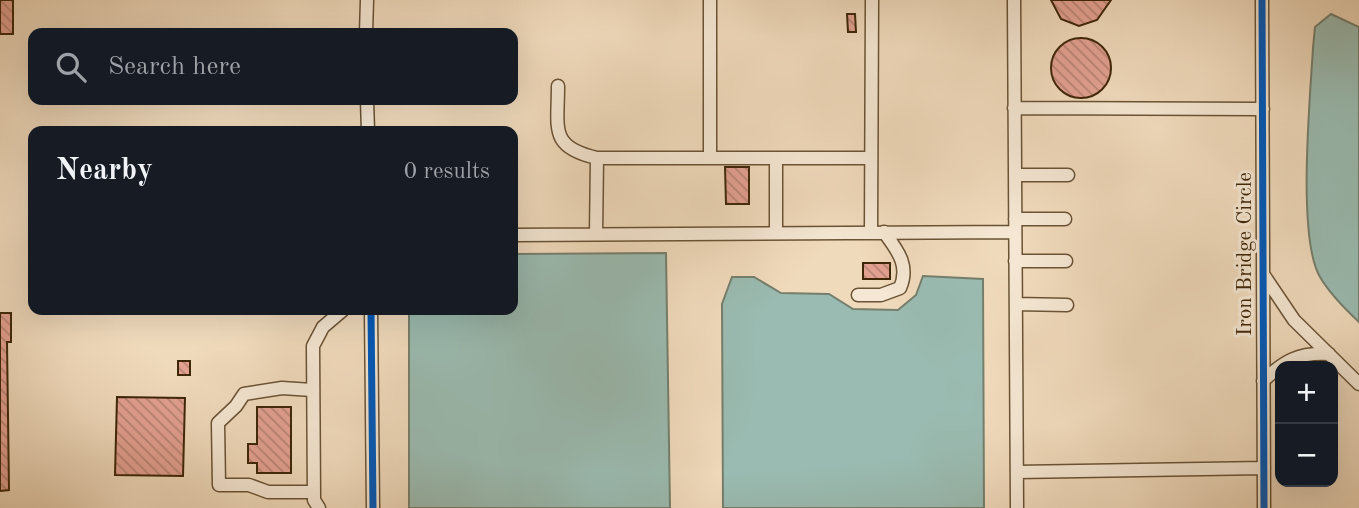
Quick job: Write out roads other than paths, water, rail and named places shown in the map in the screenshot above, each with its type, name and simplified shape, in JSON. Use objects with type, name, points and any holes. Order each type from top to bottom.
[{"type":"street","points":[[366,28],[367,0]]},
{"type":"street","points":[[710,0],[710,158]]},
{"type":"street","points":[[858,295],[892,292],[900,288],[903,281],[902,258],[877,232],[871,158],[872,0]]},
{"type":"street","points":[[1014,0],[1017,508]]},
{"type":"street","name":"Iron Bridge Circle","points":[[1262,0],[1264,508]]},
{"type":"street","points":[[558,86],[558,129],[565,145],[573,152],[597,158],[871,158]]},
{"type":"street","points":[[367,105],[368,126]]},
{"type":"street","points":[[1014,108],[1264,108]]},
{"type":"street","points":[[597,158],[597,234]]},
{"type":"street","points":[[776,158],[776,233]]},
{"type":"street","points":[[1015,174],[1068,175]]},
{"type":"street","points":[[518,234],[877,232],[1015,225],[1065,219]]},
{"type":"street","points":[[1016,261],[1066,261]]},
{"type":"street","points":[[1262,273],[1294,320],[1359,384]]},
{"type":"street","points":[[1016,304],[1067,305]]},
{"type":"street","points":[[319,508],[314,492],[313,346],[323,327],[337,315]]},
{"type":"street","points":[[371,315],[373,508]]},
{"type":"street","points":[[1263,381],[1286,360],[1310,353],[1329,354]]},
{"type":"street","points":[[312,390],[282,388],[244,394],[218,423],[219,485],[250,485],[268,492],[314,492]]},
{"type":"street","points":[[1017,472],[1264,468]]},
{"type":"water","points":[[1331,14],[1359,27],[1359,322],[1343,307],[1320,277],[1313,258],[1309,232],[1307,167],[1315,27]]},
{"type":"water","points":[[666,253],[670,508],[409,508],[409,315],[518,315],[518,254]]},
{"type":"water","points":[[923,276],[983,279],[984,508],[723,508],[722,304],[732,277],[754,277],[781,293],[829,294],[853,309],[898,310],[916,295]]}]
